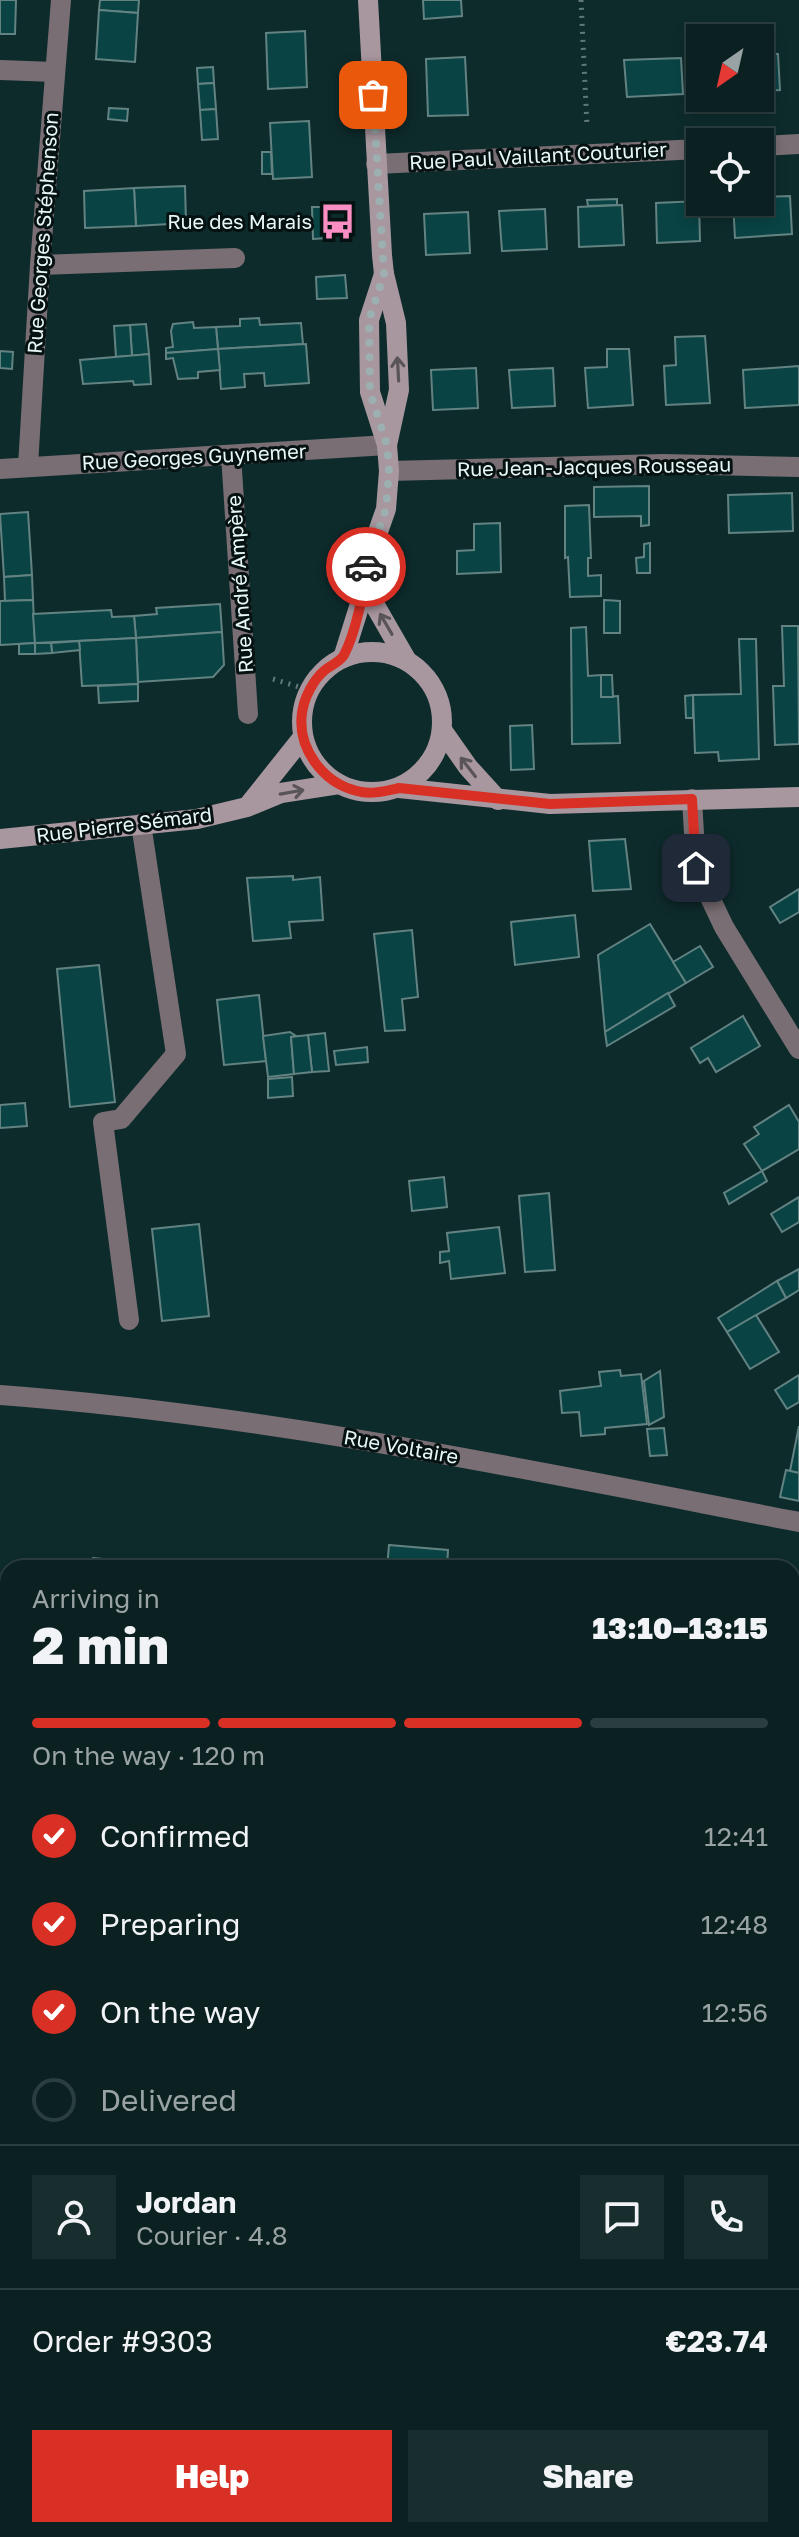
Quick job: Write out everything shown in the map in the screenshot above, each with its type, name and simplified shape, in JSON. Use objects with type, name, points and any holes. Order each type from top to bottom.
[{"type":"main road","points":[[368,0],[384,274],[396,323],[399,390],[387,445]]},
{"type":"main road","points":[[343,658],[365,588],[366,566],[386,509],[389,471],[387,445],[370,392],[369,320],[384,274]]},
{"type":"main road","points":[[365,588],[407,661]]},
{"type":"main road","points":[[399,788],[429,765],[438,748],[442,730],[441,709],[435,690],[423,674],[407,661],[386,653],[364,652],[343,658],[323,671],[309,690],[302,713],[303,737],[316,764],[339,784],[358,792],[399,788],[550,804],[799,797]]},
{"type":"main road","points":[[442,730],[468,767],[498,800]]},
{"type":"main road","points":[[247,807],[303,737]]},
{"type":"main road","name":"Rue Pierre Sémard","points":[[0,839],[197,819],[247,807],[281,793],[339,784]]},
{"type":"street","name":"Rue Georges Stéphenson","points":[[28,466],[61,0]]},
{"type":"street","points":[[0,70],[55,72]]},
{"type":"street","points":[[774,145],[799,144]]},
{"type":"street","name":"Rue Paul Vaillant Couturier","points":[[376,164],[686,150]]},
{"type":"street","points":[[40,265],[235,258]]},
{"type":"street","name":"Rue Georges Guynemer","points":[[0,469],[387,445]]},
{"type":"street","name":"Rue André Ampère","points":[[231,455],[248,714]]},
{"type":"street","name":"Rue Jean-Jacques Rousseau","points":[[389,471],[663,464],[799,467]]},
{"type":"street","points":[[692,799],[696,868],[724,927],[799,1049]]},
{"type":"street","points":[[129,1320],[103,1122],[121,1119],[176,1054],[141,824]]},
{"type":"street","name":"Rue Voltaire","points":[[0,1395],[226,1418],[368,1440],[799,1522]]},
{"type":"path","points":[[581,0],[589,155]]},
{"type":"building","points":[[0,0],[16,0],[15,34],[0,34]]},
{"type":"building","points":[[100,0],[139,0],[138,13],[99,10]]},
{"type":"building","points":[[423,0],[461,0],[462,16],[424,19]]},
{"type":"building","points":[[99,10],[138,13],[135,62],[96,59]]},
{"type":"building","points":[[305,31],[307,87],[268,89],[266,33]]},
{"type":"building","points":[[774,54],[778,54],[780,90],[774,90]]},
{"type":"building","points":[[465,57],[468,115],[428,116],[426,59]]},
{"type":"building","points":[[681,58],[683,94],[627,97],[624,60]]},
{"type":"building","points":[[213,67],[214,83],[198,84],[197,68]]},
{"type":"building","points":[[214,83],[216,109],[200,110],[198,84]]},
{"type":"building","points":[[109,108],[128,109],[127,121],[108,119]]},
{"type":"building","points":[[216,109],[218,139],[202,140],[200,110]]},
{"type":"building","points":[[309,121],[312,177],[273,179],[270,123]]},
{"type":"building","points":[[262,152],[271,152],[272,174],[262,174]]},
{"type":"building","points":[[185,186],[186,223],[136,226],[134,188]]},
{"type":"building","points":[[134,188],[136,226],[85,228],[84,191]]},
{"type":"building","points":[[790,196],[792,234],[735,238],[734,216],[774,216],[774,197]]},
{"type":"building","points":[[617,199],[617,205],[588,206],[587,200]]},
{"type":"building","points":[[686,202],[686,216],[699,216],[700,241],[657,243],[656,203]]},
{"type":"building","points":[[622,205],[624,245],[579,247],[578,207]]},
{"type":"building","points":[[312,207],[328,207],[329,238],[313,239]]},
{"type":"building","points":[[545,209],[547,249],[502,251],[499,211]]},
{"type":"building","points":[[468,212],[470,253],[426,255],[424,214]]},
{"type":"building","points":[[345,275],[347,298],[317,299],[316,277]]},
{"type":"building","points":[[259,318],[260,325],[301,323],[303,344],[218,349],[216,327],[240,326],[240,319]]},
{"type":"building","points":[[193,322],[194,328],[216,327],[218,349],[166,353],[166,348],[173,347],[173,324]]},
{"type":"building","points":[[146,324],[149,354],[132,356],[130,325]]},
{"type":"building","points":[[130,325],[132,356],[116,357],[114,326]]},
{"type":"building","points":[[705,336],[710,403],[666,405],[664,366],[676,365],[675,337]]},
{"type":"building","points":[[306,344],[309,383],[265,386],[264,373],[244,374],[245,387],[221,389],[218,349]]},
{"type":"building","points":[[218,349],[220,370],[198,372],[198,378],[178,379],[173,358],[166,359],[166,353]]},
{"type":"building","points":[[607,349],[629,349],[633,405],[588,408],[585,368],[607,367]]},
{"type":"building","points":[[0,351],[13,352],[12,369],[0,368]]},
{"type":"building","points":[[149,354],[151,384],[134,385],[133,381],[83,384],[80,360]]},
{"type":"building","points":[[799,366],[799,405],[745,408],[743,370]]},
{"type":"building","points":[[476,368],[478,408],[433,410],[431,370]]},
{"type":"building","points":[[553,368],[555,406],[512,408],[509,370]]},
{"type":"building","points":[[649,486],[649,525],[641,526],[641,516],[594,517],[594,487]]},
{"type":"building","points":[[792,493],[793,531],[729,533],[728,495]]},
{"type":"building","points":[[589,505],[591,558],[588,558],[588,576],[601,575],[601,596],[570,597],[568,557],[565,558],[565,506]]},
{"type":"building","points":[[28,512],[32,575],[4,577],[0,514]]},
{"type":"building","points":[[500,523],[501,572],[457,574],[457,551],[474,550],[474,524]]},
{"type":"building","points":[[650,543],[650,573],[637,573],[636,558],[644,557],[644,544]]},
{"type":"building","points":[[32,575],[33,600],[5,601],[4,577]]},
{"type":"building","points":[[33,600],[35,643],[0,645],[0,601]]},
{"type":"building","points":[[604,600],[620,601],[620,633],[604,633]]},
{"type":"building","points":[[220,604],[222,632],[136,638],[134,616],[157,614],[156,608]]},
{"type":"building","points":[[111,610],[112,617],[134,616],[136,638],[35,643],[33,614]]},
{"type":"building","points":[[782,626],[798,626],[799,744],[775,745],[773,686],[784,686]]},
{"type":"building","points":[[586,627],[588,676],[601,675],[601,697],[618,696],[620,743],[572,744],[571,628]]},
{"type":"building","points":[[222,632],[224,665],[213,677],[138,682],[136,638]]},
{"type":"building","points":[[136,638],[138,684],[82,686],[79,641]]},
{"type":"building","points":[[739,639],[756,639],[759,759],[719,761],[718,752],[695,753],[693,695],[741,694]]},
{"type":"building","points":[[79,641],[80,650],[52,653],[51,643]]},
{"type":"building","points":[[35,643],[51,643],[52,653],[35,654]]},
{"type":"building","points":[[35,643],[35,654],[19,654],[19,644]]},
{"type":"building","points":[[601,675],[612,675],[613,697],[601,697]]},
{"type":"building","points":[[138,684],[138,701],[99,703],[98,686]]},
{"type":"building","points":[[693,695],[693,718],[686,718],[685,696]]},
{"type":"building","points":[[532,725],[534,769],[511,770],[510,726]]},
{"type":"building","points":[[625,839],[631,889],[593,891],[589,841]]},
{"type":"building","points":[[293,876],[293,880],[320,877],[323,920],[289,922],[291,938],[253,941],[247,878]]},
{"type":"building","points":[[799,889],[799,912],[780,923],[770,907]]},
{"type":"building","points":[[575,915],[579,957],[515,965],[511,922]]},
{"type":"building","points":[[650,924],[686,983],[605,1032],[598,955]]},
{"type":"building","points":[[412,930],[418,997],[402,999],[405,1030],[385,1031],[374,934]]},
{"type":"building","points":[[700,946],[713,967],[686,983],[673,962]]},
{"type":"building","points":[[99,965],[115,1102],[70,1107],[57,969]]},
{"type":"building","points":[[668,993],[675,1006],[607,1046],[605,1032]]},
{"type":"building","points":[[259,995],[266,1061],[224,1065],[217,1000]]},
{"type":"building","points":[[743,1016],[760,1046],[716,1072],[708,1058],[700,1063],[691,1048]]},
{"type":"building","points":[[290,1032],[296,1036],[291,1037],[294,1074],[268,1077],[263,1036]]},
{"type":"building","points":[[325,1033],[329,1071],[312,1072],[308,1035]]},
{"type":"building","points":[[308,1035],[312,1072],[294,1074],[291,1037]]},
{"type":"building","points":[[367,1047],[368,1062],[336,1065],[334,1051]]},
{"type":"building","points":[[292,1077],[293,1096],[268,1098],[268,1079]]},
{"type":"building","points":[[25,1103],[27,1126],[0,1128],[0,1105]]},
{"type":"building","points":[[789,1105],[799,1122],[799,1149],[762,1171],[744,1144],[759,1134],[754,1127]]},
{"type":"building","points":[[762,1171],[767,1181],[729,1204],[724,1193]]},
{"type":"building","points":[[444,1177],[447,1207],[412,1211],[409,1181]]},
{"type":"building","points":[[549,1193],[555,1270],[525,1272],[519,1196]]},
{"type":"building","points":[[799,1197],[799,1222],[782,1232],[771,1214]]},
{"type":"building","points":[[199,1224],[209,1316],[162,1321],[152,1229]]},
{"type":"building","points":[[499,1227],[505,1273],[451,1279],[449,1261],[440,1263],[440,1252],[449,1251],[447,1233]]},
{"type":"building","points":[[799,1269],[799,1290],[786,1298],[777,1281]]},
{"type":"building","points":[[777,1281],[786,1298],[727,1332],[718,1318]]},
{"type":"building","points":[[756,1315],[779,1352],[750,1369],[727,1332]]},
{"type":"building","points":[[620,1370],[621,1376],[641,1374],[647,1424],[605,1428],[605,1434],[581,1436],[579,1412],[562,1413],[560,1391],[601,1386],[599,1372]]},
{"type":"building","points":[[660,1371],[664,1417],[649,1425],[644,1381]]},
{"type":"building","points":[[799,1375],[799,1402],[787,1409],[775,1390]]},
{"type":"building","points":[[799,1426],[799,1473],[790,1471]]},
{"type":"building","points":[[664,1428],[667,1455],[650,1456],[647,1429]]},
{"type":"building","points":[[786,1470],[799,1473],[799,1501],[780,1497]]},
{"type":"building","points":[[389,1545],[448,1550],[447,1560],[388,1560]]},
{"type":"way so far","points":[[366,567],[386,509],[389,471],[387,445],[370,392],[369,320],[384,274],[373,95]]},
{"type":"place","name":"Rue des Marais","points":[[338,222]]},
{"type":"route","points":[[366,567],[365,588],[343,658],[323,671],[309,690],[302,713],[303,737],[308,751],[326,776],[358,792],[399,788],[550,804],[692,799],[696,868]]}]
